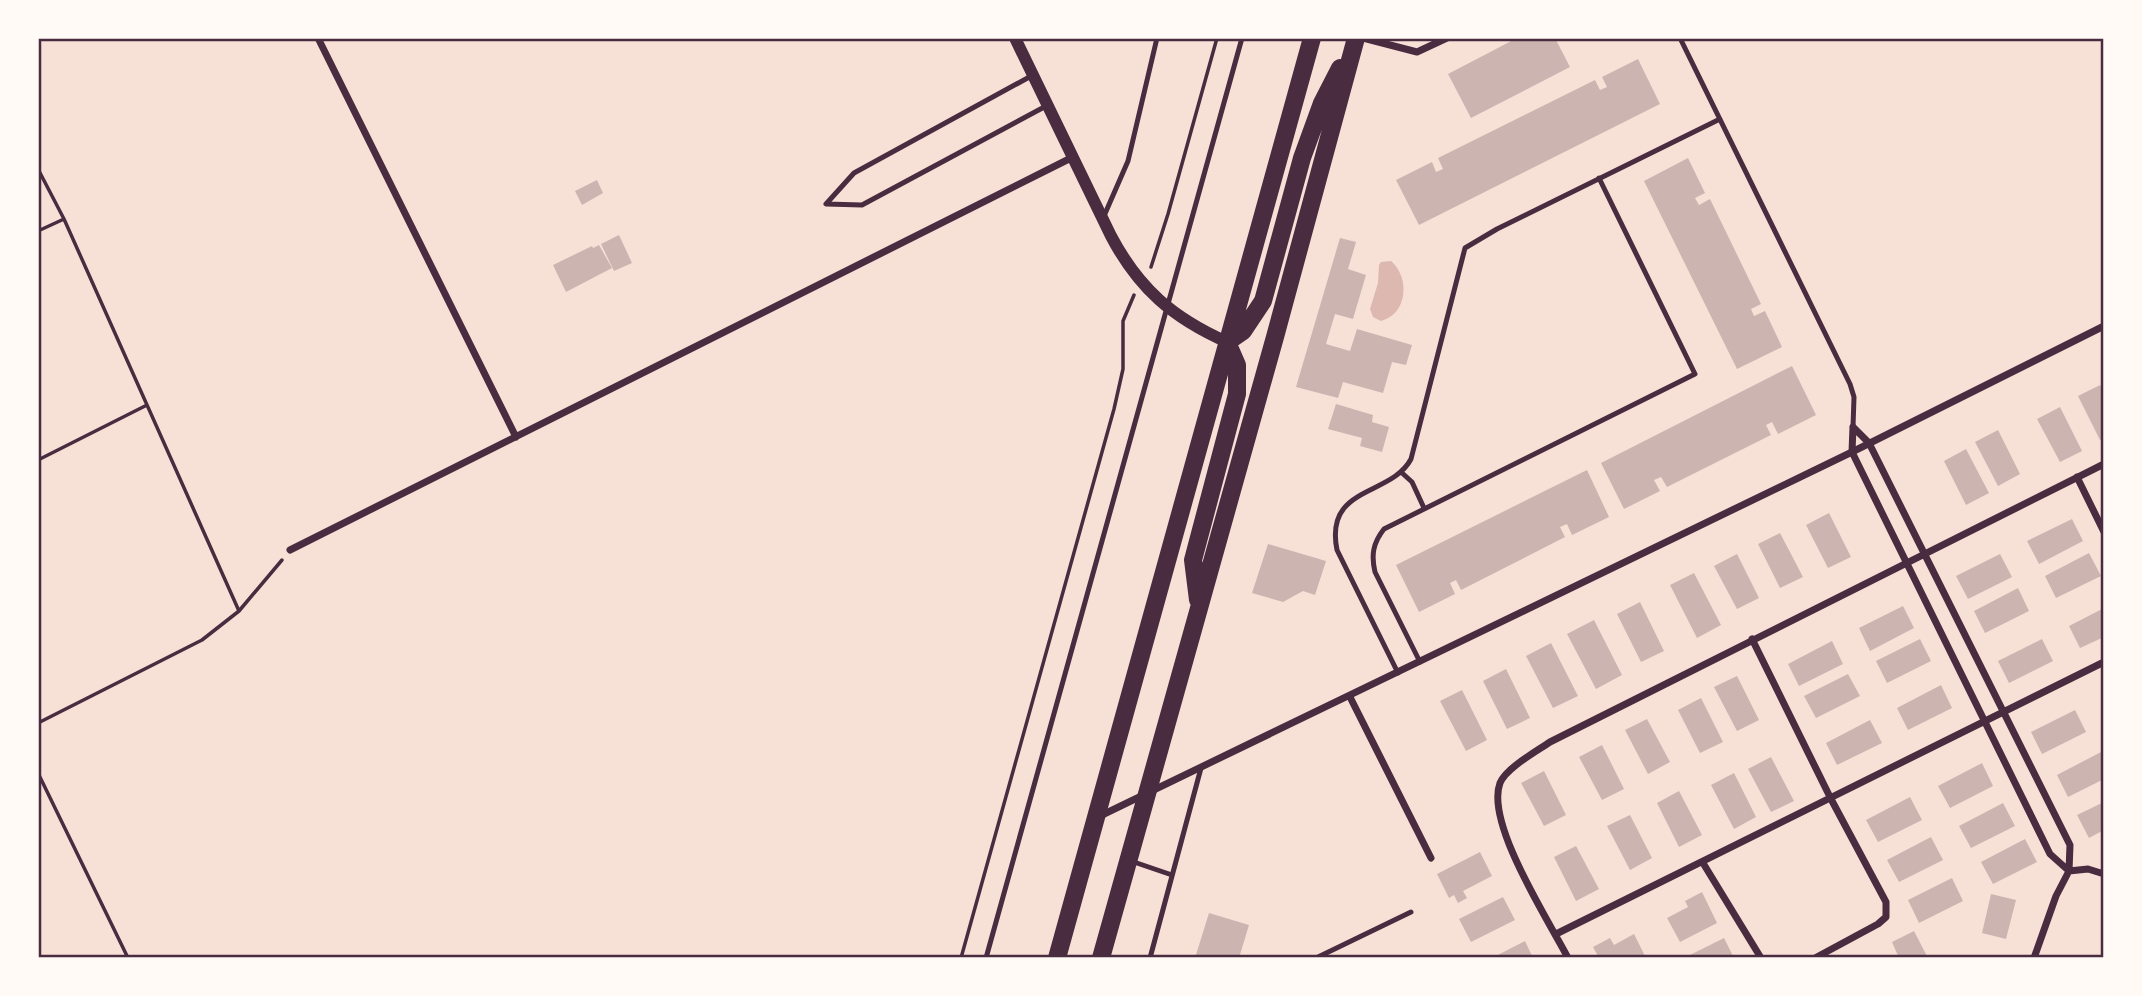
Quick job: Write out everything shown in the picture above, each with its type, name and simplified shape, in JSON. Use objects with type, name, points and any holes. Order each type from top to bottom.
[{"type":"highway","points":[[1058,956],[1312,38]]},
{"type":"highway","points":[[1227,342],[1242,331],[1263,301],[1306,147],[1322,103],[1356,38]]},
{"type":"highway","points":[[1101,957],[1356,38]]},
{"type":"highway","points":[[1199,608],[1193,560],[1237,394],[1237,365],[1227,342]]},
{"type":"street","points":[[318,38],[516,437]]},
{"type":"street","points":[[1015,38],[1128,266],[1167,308],[1195,328],[1227,342]]},
{"type":"street","points":[[1363,38],[1418,52],[1447,38]]},
{"type":"street","points":[[290,550],[1073,157]]},
{"type":"street","points":[[1097,818],[1350,697],[2104,327]]},
{"type":"street","points":[[1853,427],[1870,443],[2070,845],[2068,872],[2056,896],[2034,957]]},
{"type":"street","points":[[1853,427],[1852,452],[2050,853],[2068,872]]},
{"type":"street","points":[[1568,957],[1511,848],[1500,810],[1500,782],[1527,757],[1550,742],[1752,639],[2104,464]]},
{"type":"street","points":[[2077,477],[2104,532]]},
{"type":"street","points":[[1752,639],[1831,799],[1882,892],[1888,910],[1886,917],[1869,930],[1815,957]]},
{"type":"street","points":[[1556,934],[2104,662]]},
{"type":"street","points":[[1350,697],[1431,858]]},
{"type":"street","points":[[1703,863],[1761,957]]},
{"type":"street","points":[[2068,872],[2088,869],[2104,874]]},
{"type":"lane","points":[[1103,219],[1128,161],[1157,38]]},
{"type":"lane","points":[[986,957],[1242,38]]},
{"type":"lane","points":[[1680,38],[1850,384],[1854,397],[1853,427]]},
{"type":"lane","points":[[1033,75],[854,173],[825,204],[862,205],[1048,105]]},
{"type":"lane","points":[[1398,673],[1345,567],[1335,538],[1336,528],[1344,509],[1355,497],[1407,466],[1465,248],[1497,229],[1720,119]]},
{"type":"lane","points":[[1420,662],[1375,572],[1372,555],[1376,541],[1384,529],[1695,373],[1599,178]]},
{"type":"lane","points":[[1401,472],[1412,482],[1424,508]]},
{"type":"lane","points":[[1150,957],[1201,768]]},
{"type":"lane","points":[[1128,860],[1172,876]]},
{"type":"lane","points":[[1316,957],[1411,912]]},
{"type":"path","points":[[1153,264],[1217,38]]},
{"type":"path","points":[[38,169],[64,219],[239,611]]},
{"type":"path","points":[[38,231],[64,219]]},
{"type":"path","points":[[961,957],[1117,398],[1123,369],[1123,321],[1129,302]]},
{"type":"path","points":[[38,460],[147,405]]},
{"type":"path","points":[[38,723],[202,640],[239,611],[290,550]]},
{"type":"path","points":[[38,773],[128,957]]},
{"type":"shaded area","points":[[1391,261],[1401,276],[1403,294],[1397,311],[1381,321],[1373,317],[1370,309],[1378,283],[1379,265],[1381,262]]},
{"type":"building","points":[[1517,38],[1555,38],[1570,67],[1471,118],[1448,74]]},
{"type":"building","points":[[1638,59],[1660,104],[1419,225],[1396,180],[1432,162],[1436,172],[1443,169],[1438,158],[1595,80],[1600,90],[1607,87],[1602,77]]},
{"type":"building","points":[[1688,158],[1705,193],[1695,198],[1699,205],[1710,199],[1761,304],[1751,309],[1754,316],[1765,311],[1782,347],[1737,369],[1644,181]]},
{"type":"building","points":[[597,180],[603,193],[582,205],[575,191]]},
{"type":"building","points":[[619,235],[632,263],[614,271],[601,244]]},
{"type":"building","points":[[1340,238],[1356,242],[1348,269],[1366,275],[1353,319],[1335,314],[1326,344],[1350,351],[1357,329],[1412,345],[1406,365],[1392,362],[1383,393],[1343,382],[1338,398],[1296,387]]},
{"type":"building","points":[[599,245],[612,268],[566,292],[553,265]]},
{"type":"building","points":[[1792,366],[1816,415],[1778,434],[1772,422],[1766,425],[1771,435],[1667,487],[1661,477],[1654,480],[1660,491],[1624,509],[1601,463]]},
{"type":"building","points":[[2100,385],[2104,391],[2104,438],[2100,440],[2078,396]]},
{"type":"building","points":[[1336,404],[1373,415],[1372,422],[1389,427],[1382,452],[1360,446],[1362,438],[1328,429]]},
{"type":"building","points":[[2060,407],[2082,451],[2060,462],[2037,419]]},
{"type":"building","points":[[1998,430],[2020,474],[1998,486],[1975,442]]},
{"type":"building","points":[[1966,449],[1989,493],[1966,505],[1944,461]]},
{"type":"building","points":[[1587,470],[1609,517],[1572,535],[1567,524],[1560,527],[1565,537],[1461,590],[1456,580],[1450,583],[1455,594],[1419,612],[1396,565]]},
{"type":"building","points":[[1829,513],[1851,557],[1828,568],[1806,525]]},
{"type":"building","points":[[2072,519],[2083,541],[2039,564],[2027,541]]},
{"type":"building","points":[[1780,533],[1803,577],[1780,588],[1758,544]]},
{"type":"building","points":[[1268,544],[1326,561],[1315,595],[1303,591],[1283,602],[1252,593]]},
{"type":"building","points":[[2089,553],[2101,576],[2056,598],[2045,576]]},
{"type":"building","points":[[1737,554],[1759,598],[1737,609],[1714,566]]},
{"type":"building","points":[[2000,554],[2012,577],[1968,599],[1956,576]]},
{"type":"building","points":[[1694,573],[1721,625],[1697,638],[1670,585]]},
{"type":"building","points":[[2018,588],[2029,611],[1985,633],[1974,611]]},
{"type":"building","points":[[1640,602],[1664,651],[1641,662],[1617,614]]},
{"type":"building","points":[[1903,606],[1914,628],[1870,651],[1859,628]]},
{"type":"building","points":[[2104,608],[2104,637],[2080,648],[2069,626]]},
{"type":"building","points":[[1594,620],[1622,675],[1596,689],[1567,634]]},
{"type":"building","points":[[1920,639],[1931,661],[1887,683],[1876,661]]},
{"type":"building","points":[[2042,639],[2053,661],[2009,683],[1998,661]]},
{"type":"building","points":[[1832,641],[1843,664],[1799,686],[1788,664]]},
{"type":"building","points":[[1551,643],[1578,696],[1553,708],[1526,656]]},
{"type":"building","points":[[1506,669],[1530,718],[1507,729],[1483,681]]},
{"type":"building","points":[[1848,674],[1860,696],[1816,718],[1804,696]]},
{"type":"building","points":[[1737,676],[1759,720],[1737,731],[1714,687]]},
{"type":"building","points":[[1941,685],[1952,708],[1908,730],[1897,708]]},
{"type":"building","points":[[1462,690],[1487,740],[1466,751],[1440,701]]},
{"type":"building","points":[[1701,698],[1723,742],[1700,753],[1678,710]]},
{"type":"building","points":[[2075,710],[2086,732],[2042,754],[2031,732]]},
{"type":"building","points":[[1647,719],[1670,762],[1648,774],[1625,730]]},
{"type":"building","points":[[1870,720],[1882,743],[1837,765],[1826,743]]},
{"type":"building","points":[[1602,745],[1624,789],[1602,800],[1579,757]]},
{"type":"building","points":[[2101,752],[2104,758],[2104,779],[2068,797],[2057,775]]},
{"type":"building","points":[[1771,757],[1794,801],[1771,812],[1748,769]]},
{"type":"building","points":[[1982,763],[1993,786],[1950,808],[1938,786]]},
{"type":"building","points":[[1544,771],[1566,815],[1544,826],[1521,783]]},
{"type":"building","points":[[1734,773],[1756,817],[1734,829],[1711,785]]},
{"type":"building","points":[[1679,791],[1702,835],[1679,847],[1657,803]]},
{"type":"building","points":[[1910,797],[1922,820],[1878,842],[1866,820]]},
{"type":"building","points":[[2104,802],[2104,830],[2089,838],[2077,815]]},
{"type":"building","points":[[2003,803],[2015,826],[1971,848],[1959,826]]},
{"type":"building","points":[[1630,815],[1652,858],[1630,870],[1607,826]]},
{"type":"building","points":[[1931,837],[1943,860],[1899,882],[1887,860]]},
{"type":"building","points":[[2025,839],[2037,862],[1993,884],[1981,862]]},
{"type":"building","points":[[1576,846],[1599,889],[1576,901],[1554,857]]},
{"type":"building","points":[[1480,852],[1492,876],[1463,891],[1467,898],[1458,903],[1454,895],[1449,898],[1437,874]]},
{"type":"building","points":[[1952,878],[1963,901],[1919,923],[1908,900]]},
{"type":"building","points":[[1702,892],[1717,923],[1680,942],[1667,918],[1688,907],[1685,901]]},
{"type":"building","points":[[1991,894],[2016,900],[2006,939],[1982,933]]},
{"type":"building","points":[[1503,897],[1515,920],[1471,942],[1459,919]]},
{"type":"building","points":[[1209,913],[1249,925],[1239,958],[1195,958]]},
{"type":"building","points":[[1914,931],[1928,958],[1899,958],[1892,942]]},
{"type":"building","points":[[1634,934],[1646,958],[1599,958],[1593,947],[1610,938],[1614,945]]},
{"type":"building","points":[[1724,938],[1734,958],[1684,958]]},
{"type":"building","points":[[1525,941],[1533,958],[1492,958]]}]
